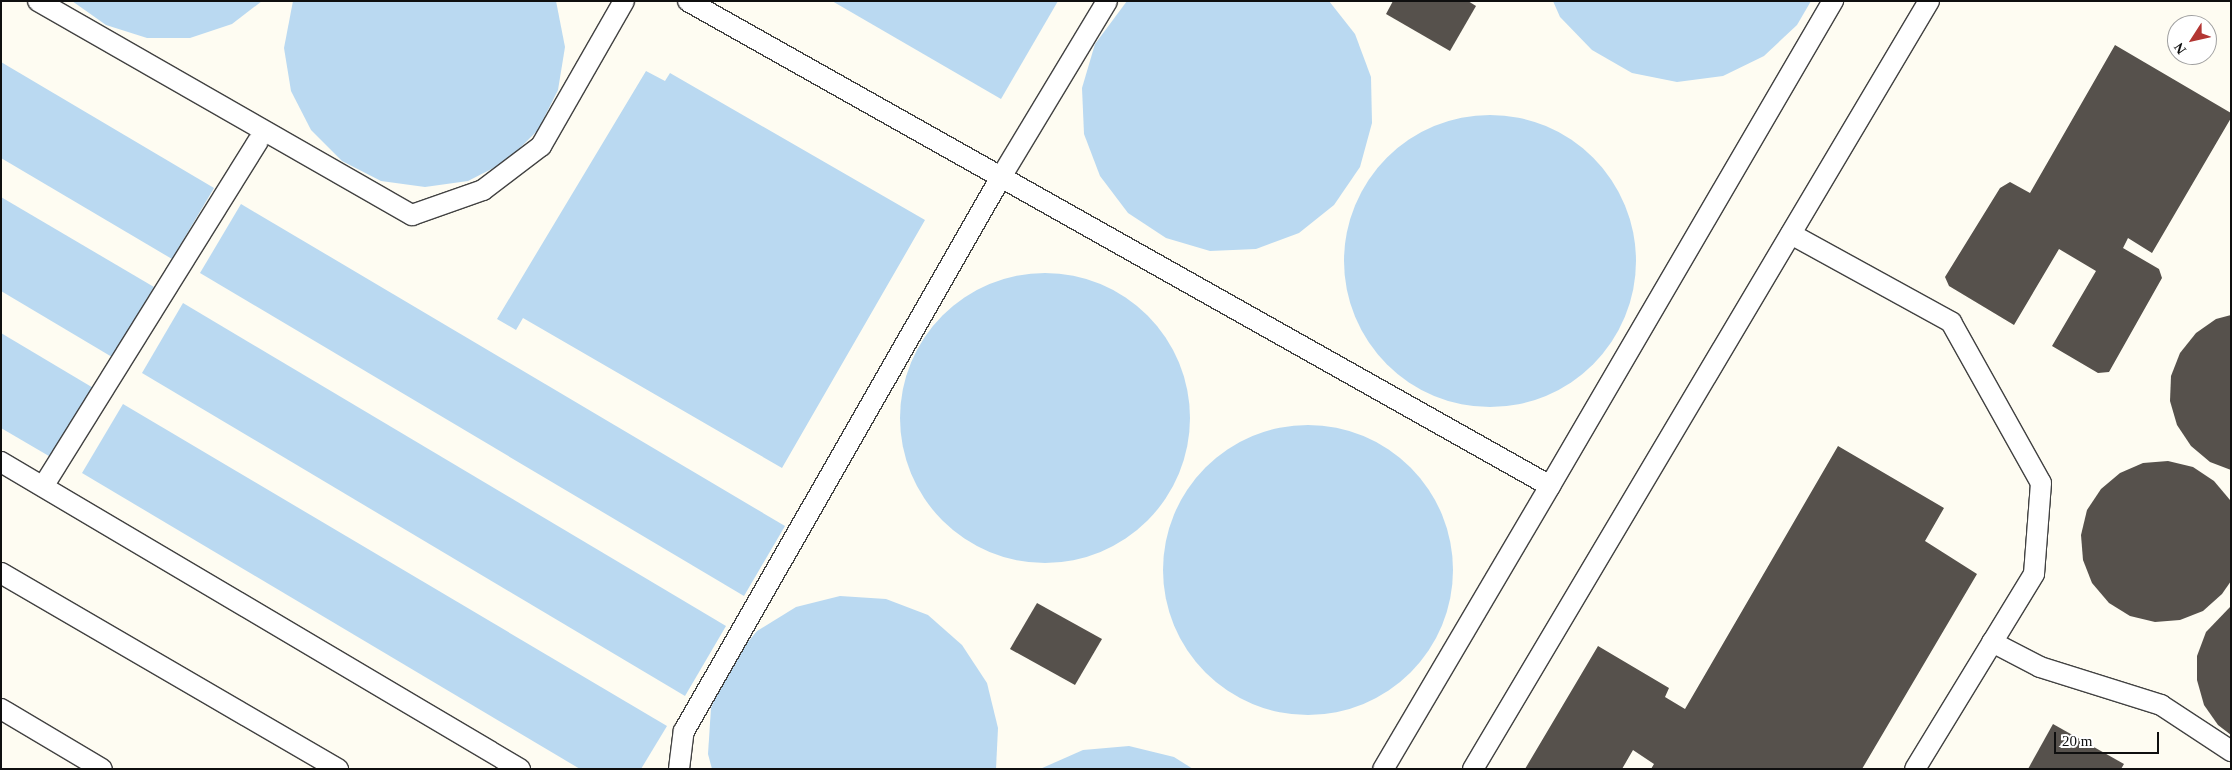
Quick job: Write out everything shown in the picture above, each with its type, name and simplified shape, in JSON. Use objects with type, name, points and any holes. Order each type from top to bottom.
[{"type":"lane","points":[[38,1],[412,215],[483,190],[541,146],[624,1]]},
{"type":"lane","points":[[688,1],[1550,486]]},
{"type":"lane","points":[[679,769],[684,731],[1001,177],[1107,1]]},
{"type":"lane","points":[[1383,769],[1833,1]]},
{"type":"lane","points":[[1473,769],[1928,1]]},
{"type":"lane","points":[[44,486],[258,141]]},
{"type":"lane","points":[[1791,234],[1951,322],[2041,483],[2034,574],[1915,769]]},
{"type":"lane","points":[[1,462],[520,769]]},
{"type":"lane","points":[[1,573],[338,769]]},
{"type":"lane","points":[[1992,642],[2040,667],[2161,705],[2231,751]]},
{"type":"lane","points":[[1,709],[102,769]]},
{"type":"water","points":[[72,1],[262,1],[232,24],[190,38],[147,38],[106,25]]},
{"type":"water","points":[[293,1],[556,1],[565,47],[558,90],[538,130],[507,161],[468,181],[425,187],[381,181],[342,161],[311,130],[291,91],[284,48]]},
{"type":"water","points":[[832,1],[1058,1],[1001,99]]},
{"type":"water","points":[[1127,1],[1329,1],[1355,34],[1371,77],[1372,123],[1360,167],[1334,205],[1299,233],[1256,249],[1210,251],[1166,238],[1128,213],[1100,176],[1084,134],[1082,88],[1095,44]]},
{"type":"water","points":[[1553,1],[1811,1],[1797,25],[1764,56],[1723,76],[1677,82],[1632,73],[1592,50],[1560,17]]},
{"type":"water","points":[[1,62],[214,188],[172,259],[1,158]]},
{"type":"water","points":[[646,71],[665,81],[670,73],[925,220],[782,468],[523,318],[516,330],[497,319]]},
{"type":"water","points":[[1476,115],[1504,115],[1532,121],[1559,132],[1583,148],[1603,168],[1619,192],[1630,219],[1636,247],[1636,275],[1630,303],[1619,330],[1603,354],[1583,374],[1559,390],[1532,401],[1504,407],[1476,407],[1448,401],[1421,390],[1397,374],[1377,354],[1361,330],[1350,303],[1344,275],[1344,247],[1350,219],[1361,192],[1377,168],[1397,148],[1421,132],[1448,121]]},
{"type":"water","points":[[1,197],[154,287],[112,357],[1,291]]},
{"type":"water","points":[[241,204],[785,526],[744,596],[200,273]]},
{"type":"water","points":[[1045,273],[1073,276],[1113,290],[1137,306],[1157,326],[1179,363],[1187,390],[1190,418],[1187,446],[1173,486],[1157,510],[1137,530],[1100,552],[1073,560],[1045,563],[1017,560],[977,546],[953,530],[933,510],[911,473],[903,446],[900,418],[903,390],[917,350],[933,326],[953,306],[990,284],[1017,276]]},
{"type":"water","points":[[183,303],[726,626],[685,696],[142,373]]},
{"type":"water","points":[[1,333],[95,389],[54,459],[1,428]]},
{"type":"water","points":[[123,404],[667,726],[641,769],[580,769],[82,473]]},
{"type":"water","points":[[1308,425],[1350,431],[1376,442],[1400,458],[1420,478],[1436,502],[1447,528],[1453,570],[1447,612],[1436,638],[1420,662],[1400,682],[1376,698],[1350,709],[1308,715],[1266,709],[1240,698],[1216,682],[1196,662],[1180,638],[1169,612],[1163,570],[1169,528],[1180,502],[1196,478],[1216,458],[1240,442],[1266,431]]},
{"type":"water","points":[[840,596],[886,599],[928,615],[962,645],[987,683],[998,728],[996,769],[712,769],[708,754],[711,708],[728,666],[757,631],[796,607]]},
{"type":"water","points":[[1129,746],[1174,757],[1193,769],[1040,769],[1083,750]]},
{"type":"building","points":[[1393,1],[1468,1],[1476,6],[1450,51],[1386,14]]},
{"type":"building","points":[[2115,45],[2231,113],[2231,118],[2152,253],[2128,238],[2123,248],[2159,269],[2162,278],[2109,372],[2098,373],[2052,346],[2096,271],[2059,249],[2014,325],[1949,286],[1945,277],[2000,188],[2010,182],[2030,193]]},
{"type":"building","points":[[2231,315],[2231,470],[2210,462],[2191,446],[2177,425],[2170,401],[2171,376],[2180,353],[2196,333],[2216,319]]},
{"type":"building","points":[[1838,446],[1944,508],[1925,541],[1977,574],[1862,769],[1651,769],[1654,764],[1633,750],[1622,769],[1525,769],[1598,646],[1669,688],[1665,697],[1685,709]]},
{"type":"building","points":[[2168,461],[2193,467],[2214,481],[2230,500],[2231,581],[2222,594],[2203,611],[2180,620],[2155,622],[2130,616],[2109,603],[2092,583],[2083,560],[2081,535],[2087,510],[2101,489],[2120,473],[2143,463]]},
{"type":"building","points":[[1037,603],[1102,639],[1075,685],[1010,649]]},
{"type":"building","points":[[2231,606],[2231,735],[2218,725],[2204,705],[2197,680],[2197,656],[2206,632]]},
{"type":"building","points":[[2053,724],[2124,764],[2121,769],[2028,769]]}]
